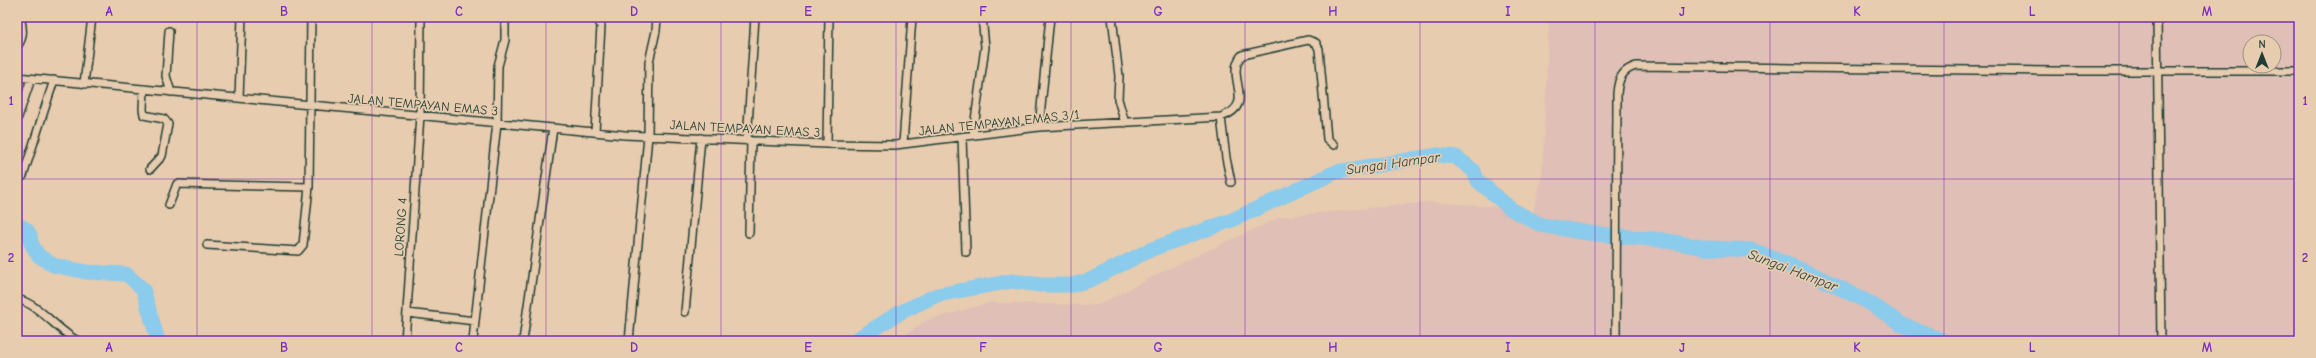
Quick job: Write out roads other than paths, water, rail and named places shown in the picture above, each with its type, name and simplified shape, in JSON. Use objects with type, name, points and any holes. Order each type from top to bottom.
[{"type":"street","points":[[17,46],[21,43],[23,30],[20,17]]},
{"type":"street","points":[[84,84],[92,17]]},
{"type":"street","points":[[239,98],[242,17]]},
{"type":"street","points":[[208,245],[298,251],[303,245],[309,187],[311,17]]},
{"type":"street","name":"LORONG 4","points":[[405,341],[420,115],[420,17]]},
{"type":"street","points":[[473,341],[496,123],[498,66],[505,40],[505,17]]},
{"type":"street","points":[[595,132],[601,26],[597,17]]},
{"type":"street","points":[[629,341],[648,136],[649,62],[656,30],[656,17]]},
{"type":"street","points":[[749,233],[749,141],[755,17]]},
{"type":"street","points":[[827,144],[829,17]]},
{"type":"street","points":[[903,144],[912,17]]},
{"type":"street","points":[[973,135],[985,46],[982,17]]},
{"type":"street","points":[[1039,127],[1050,17]]},
{"type":"street","points":[[1112,17],[1119,76],[1118,98],[1125,122]]},
{"type":"street","points":[[2157,17],[2156,70],[2161,341]]},
{"type":"street","points":[[168,31],[166,76],[171,92]]},
{"type":"street","points":[[1231,182],[1226,158],[1221,117],[1235,111],[1239,105],[1240,98],[1236,69],[1237,60],[1242,55],[1249,52],[1312,40],[1316,43],[1319,49],[1327,139],[1334,145]]},
{"type":"street","points":[[1616,341],[1618,83],[1622,74],[1628,68],[1636,66],[2299,71]]},
{"type":"street","name":"JALAN TEMPAYAN EMAS 3","points":[[17,76],[31,79],[595,132],[648,136],[827,144]]},
{"type":"street","points":[[17,120],[31,79]]},
{"type":"street","points":[[23,176],[54,80]]},
{"type":"street","points":[[144,89],[144,115],[164,119],[168,124],[162,156],[150,169]]},
{"type":"street","name":"JALAN TEMPAYAN EMAS 3/1","points":[[827,144],[903,144],[1039,127],[1221,117]]},
{"type":"street","points":[[523,341],[553,128]]},
{"type":"street","points":[[962,137],[966,252]]},
{"type":"street","points":[[685,312],[701,138]]},
{"type":"street","points":[[169,205],[177,184],[309,187]]},
{"type":"street","points":[[17,299],[34,306],[65,334],[78,341]]},
{"type":"street","points":[[407,313],[475,321]]},
{"type":"waterway","name":"Sungai Hampar","points":[[854,341],[901,312],[937,295],[1012,281],[1041,285],[1072,285],[1090,280],[1152,249],[1232,220],[1336,172],[1438,155],[1456,157],[1474,171],[1477,180],[1511,209],[1541,225],[1588,233],[1662,240],[1706,248],[1752,250],[1814,275],[1868,302],[1903,325],[1944,341]]},
{"type":"waterway","points":[[17,224],[27,230],[30,235],[31,243],[38,255],[53,265],[86,272],[126,274],[143,289],[158,341]]}]
